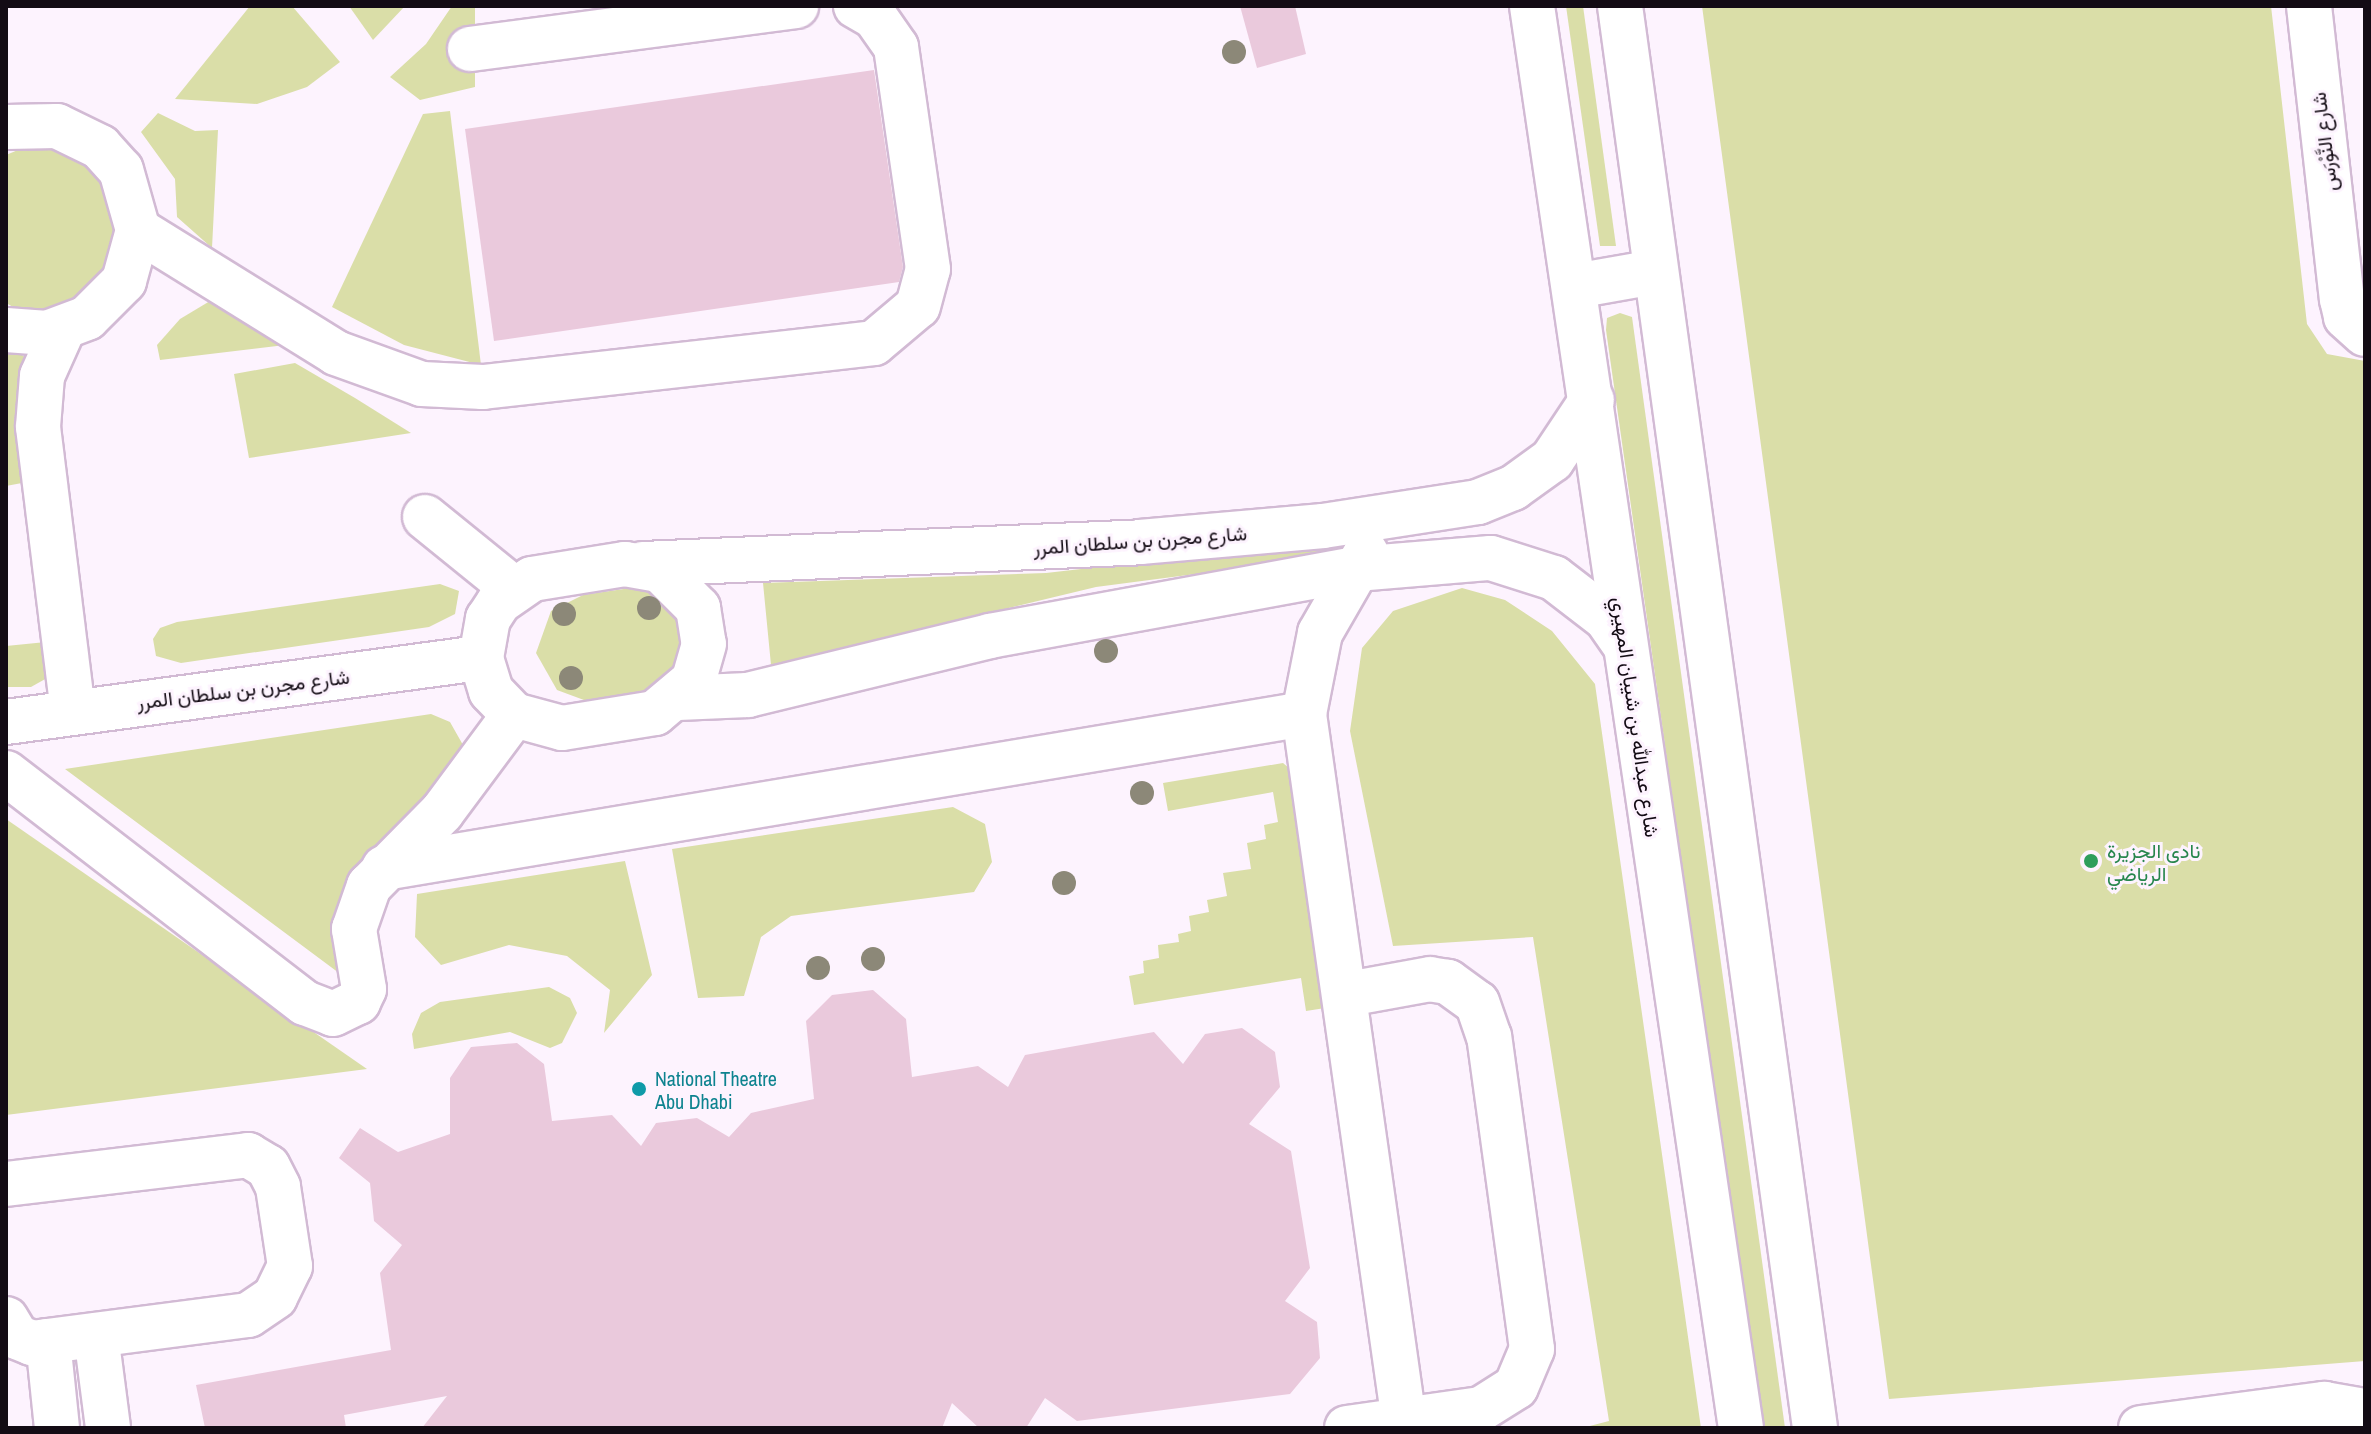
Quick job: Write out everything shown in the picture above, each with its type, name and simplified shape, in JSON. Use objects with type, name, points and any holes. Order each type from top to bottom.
[{"type":"street","points":[[470,49],[796,6]]},
{"type":"street","points":[[138,230],[364,366],[453,387],[874,343],[912,314],[928,269],[896,47],[875,17],[856,6]]},
{"type":"street","name":"شارع عبدالله بن شيبان المهيري","points":[[1532,6],[1741,1428]]},
{"type":"street","points":[[1620,6],[1654,272],[1815,1428]]},
{"type":"street","name":"شارع النَّوْرَس","points":[[2309,6],[2348,195],[2353,276],[2346,317],[2365,334]]},
{"type":"street","points":[[6,330],[63,329],[87,318],[124,281],[138,230],[121,170],[100,147],[57,126],[15,115]]},
{"type":"street","points":[[1575,286],[1654,272]]},
{"type":"street","points":[[124,281],[221,279]]},
{"type":"street","points":[[63,329],[42,376],[38,427],[73,711]]},
{"type":"street","points":[[6,347],[38,427]]},
{"type":"street","name":"شارع مجرن بن سلطان المرر","points":[[643,564],[1140,542],[1388,517],[1478,502],[1513,488],[1552,460],[1592,400]]},
{"type":"street","points":[[425,517],[514,589]]},
{"type":"street","points":[[1388,517],[1320,633],[1304,714],[1348,994],[1431,1422]]},
{"type":"street","points":[[678,698],[748,695],[990,636],[1356,569],[1491,558],[1523,565],[1581,596],[1625,645]]},
{"type":"street","points":[[643,564],[689,593],[703,626],[701,663],[678,698],[655,713],[562,728],[514,715],[491,691],[481,658],[488,619],[514,589],[532,579],[643,564]]},
{"type":"street","name":"شارع مجرن بن سلطان المرر","points":[[6,722],[481,658]]},
{"type":"street","points":[[384,868],[1304,714]]},
{"type":"street","points":[[6,773],[318,1011],[347,1011],[358,1002],[364,989],[354,929],[364,896],[384,868],[442,812],[514,715]]},
{"type":"street","points":[[1347,1428],[1431,1422],[1500,1401],[1516,1387],[1532,1349],[1489,1037],[1477,1003],[1448,982],[1430,979],[1348,994]]},
{"type":"street","points":[[6,1184],[237,1153],[259,1160],[274,1176],[290,1266],[275,1297],[248,1315],[48,1341],[24,1341],[6,1319]]},
{"type":"street","points":[[96,1335],[108,1428]]},
{"type":"street","points":[[48,1341],[57,1428]]},
{"type":"street","points":[[2141,1428],[2324,1404],[2365,1411]]},
{"type":"green space","points":[[250,6],[292,6],[340,62],[307,87],[257,104],[175,99]]},
{"type":"green space","points":[[349,6],[405,6],[373,40]]},
{"type":"green space","points":[[452,6],[475,6],[475,87],[420,100],[390,77],[426,44]]},
{"type":"green space","points":[[1566,6],[1583,6],[1616,246],[1600,246]]},
{"type":"green space","name":"نادى الجزيرة الرياضي","points":[[1702,6],[2271,6],[2307,324],[2327,354],[2365,361],[2365,1361],[1889,1399]]},
{"type":"green space","points":[[450,111],[481,365],[404,345],[332,307],[423,114]]},
{"type":"green space","points":[[158,113],[195,131],[218,130],[212,248],[177,217],[175,179],[141,132]]},
{"type":"green space","points":[[47,138],[141,194],[84,315],[24,313],[6,303],[6,155]]},
{"type":"green space","points":[[215,298],[302,343],[160,360],[157,345],[180,319]]},
{"type":"green space","points":[[1620,313],[1632,317],[1785,1428],[1762,1428],[1606,330],[1607,318]]},
{"type":"green space","points":[[6,345],[36,364],[59,476],[6,486]]},
{"type":"green space","points":[[295,363],[411,433],[249,458],[234,374]]},
{"type":"green space","points":[[1353,538],[1356,553],[1096,587],[771,665],[763,583],[1046,573]]},
{"type":"green space","points":[[440,584],[459,591],[455,614],[429,627],[181,663],[156,656],[153,639],[160,628],[177,622]]},
{"type":"green space","points":[[644,586],[703,630],[666,694],[592,703],[557,690],[536,653],[551,611],[583,595]]},
{"type":"green space","points":[[1462,588],[1505,600],[1552,631],[1595,684],[1701,1428],[1582,1428],[1609,1421],[1533,937],[1393,946],[1350,731],[1362,648],[1393,611]]},
{"type":"green space","points":[[66,640],[63,669],[31,687],[6,687],[6,646]]},
{"type":"green space","points":[[431,714],[450,722],[463,745],[439,788],[341,917],[339,973],[65,769]]},
{"type":"green space","points":[[1283,763],[1302,779],[1338,1006],[1306,1011],[1301,978],[1134,1005],[1129,976],[1144,973],[1143,961],[1159,958],[1158,945],[1179,942],[1178,934],[1191,931],[1189,916],[1209,912],[1207,900],[1227,896],[1223,873],[1251,869],[1247,843],[1266,839],[1264,825],[1278,822],[1273,792],[1168,811],[1163,783]]},
{"type":"green space","points":[[953,807],[985,824],[992,862],[974,892],[791,916],[761,937],[744,996],[698,998],[672,849]]},
{"type":"green space","points":[[6,819],[367,1069],[6,1115]]},
{"type":"green space","points":[[625,861],[652,975],[604,1033],[610,990],[567,956],[509,945],[441,965],[415,937],[417,894]]},
{"type":"green space","points":[[549,987],[570,998],[577,1013],[562,1043],[550,1048],[510,1032],[414,1049],[412,1034],[421,1013],[440,1002]]},
{"type":"building","points":[[1240,6],[1295,6],[1306,54],[1257,68]]},
{"type":"building","points":[[874,70],[903,267],[899,282],[494,341],[465,129]]},
{"type":"building","points":[[873,990],[906,1019],[912,1077],[978,1066],[1008,1087],[1025,1055],[1154,1032],[1183,1064],[1205,1034],[1242,1028],[1275,1052],[1280,1087],[1249,1124],[1291,1151],[1310,1268],[1285,1301],[1317,1322],[1320,1358],[1290,1394],[1077,1421],[1045,1398],[1026,1428],[979,1428],[952,1403],[942,1428],[422,1428],[447,1396],[344,1415],[346,1428],[205,1428],[196,1385],[391,1350],[380,1273],[402,1245],[374,1221],[370,1183],[339,1158],[360,1128],[398,1152],[450,1134],[450,1078],[471,1047],[517,1043],[544,1064],[552,1121],[612,1115],[641,1146],[656,1123],[697,1118],[729,1137],[751,1113],[814,1099],[806,1021],[832,995]]},
{"type":"place","name":"نادى الجزيرة الرياضي","points":[[2091,861]]},
{"type":"place","name":"National Theatre Abu Dhabi","points":[[639,1089]]}]
